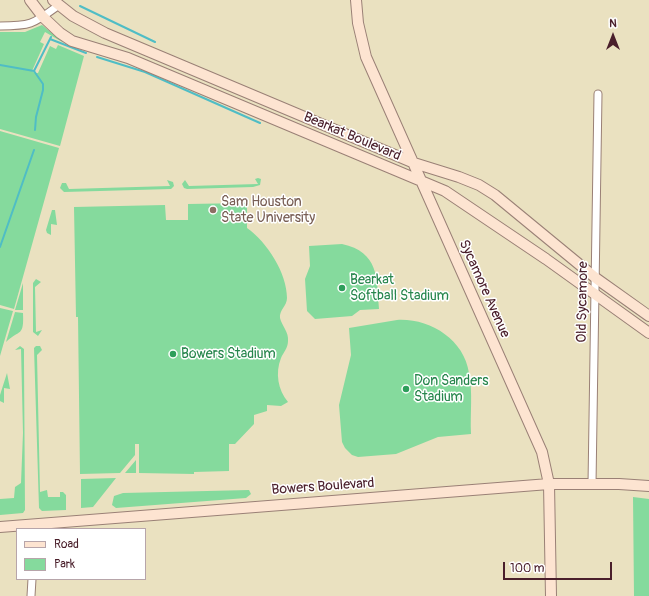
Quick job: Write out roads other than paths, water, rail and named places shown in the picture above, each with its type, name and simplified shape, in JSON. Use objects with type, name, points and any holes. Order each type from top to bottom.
[{"type":"street","name":"Bearkat Boulevard","points":[[30,0],[43,17],[60,34],[72,41],[128,58],[445,191],[596,294],[649,333]]},
{"type":"street","name":"Sycamore Avenue","points":[[356,0],[358,23],[366,57],[542,452],[549,484],[551,596]]},
{"type":"street","name":"Bearkat Boulevard","points":[[56,3],[73,16],[105,33],[414,164],[459,177],[479,185],[495,195],[597,279],[649,316]]},
{"type":"street","points":[[0,26],[21,26],[33,24],[43,17],[56,3]]},
{"type":"street","name":"Old Sycamore","points":[[592,484],[597,279],[598,94]]},
{"type":"street","name":"Bowers Boulevard","points":[[0,527],[32,526],[549,484],[649,486]]},
{"type":"street","points":[[32,580],[32,596]]},
{"type":"waterway","points":[[80,6],[155,42]]},
{"type":"waterway","points":[[34,71],[51,37]]},
{"type":"waterway","points":[[50,39],[86,53]]},
{"type":"waterway","points":[[97,57],[145,72],[260,123]]},
{"type":"waterway","points":[[0,65],[34,71],[43,84],[43,90],[36,117],[35,130]]},
{"type":"waterway","points":[[0,247],[34,150]]},
{"type":"place","name":"Sam Houston State University","points":[[213,210]]},
{"type":"place","name":"Bearkat Softball Stadium","points":[[342,288]]},
{"type":"place","name":"Bowers Stadium","points":[[173,354]]},
{"type":"place","name":"Don Sanders Stadium","points":[[406,389]]}]
